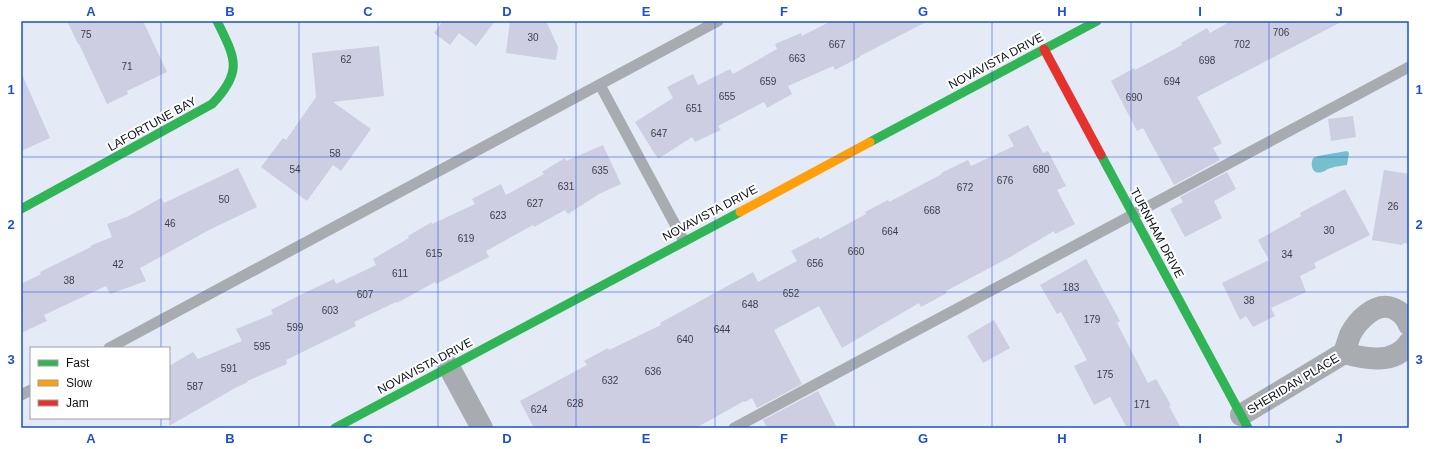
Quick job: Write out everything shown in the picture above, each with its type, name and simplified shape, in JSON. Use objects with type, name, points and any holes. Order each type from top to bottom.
[{"type":"street","name":"LAFORTUNE BAY","points":[[21,209],[212,104],[224,94],[232,78],[234,62],[232,51],[217,21]]},
{"type":"street","name":"NOVAVISTA DRIVE","points":[[335,428],[1097,21]]},
{"type":"street","name":"TURNHAM DRIVE","points":[[1044,49],[1245,422]]},
{"type":"street","name":"SHERIDAN PLACE","points":[[1245,422],[1344,353],[1350,335],[1369,313],[1378,308],[1388,307],[1397,310],[1406,319],[1409,325]]},
{"type":"street","name":"SHERIDAN PLACE","points":[[1344,353],[1362,358],[1376,359],[1390,357],[1402,352],[1409,343]]},
{"type":"street","points":[[449,367],[482,428]]},
{"type":"lane","points":[[111,347],[718,21]]},
{"type":"lane","points":[[734,428],[1409,67]]},
{"type":"lane","points":[[600,85],[684,241]]},
{"type":"lane","points":[[21,395],[30,390]]},
{"type":"water","points":[[1347,151],[1349,153],[1347,165],[1330,168],[1319,173],[1314,171],[1312,166],[1313,158]]},
{"type":"building","points":[[67,21],[143,21],[167,72],[127,91],[128,94],[107,104]]},
{"type":"building","points":[[443,21],[495,21],[476,46],[459,33],[450,45],[434,33]]},
{"type":"building","points":[[510,21],[546,21],[558,47],[556,60],[506,53]]},
{"type":"building","points":[[831,21],[928,21],[835,70],[833,66],[788,86],[792,94],[767,108],[764,102],[718,126],[721,130],[695,142],[692,137],[658,159],[635,122],[673,98],[667,87],[693,74],[698,85],[730,69],[733,74],[777,49],[775,44],[801,33],[802,36]]},
{"type":"building","points":[[1231,21],[1343,21],[1197,97],[1222,143],[1213,148],[1220,160],[1174,185],[1143,128],[1137,131],[1111,81],[1182,45],[1181,43],[1207,28],[1210,33]]},
{"type":"building","points":[[379,46],[384,96],[333,102],[371,129],[341,171],[333,165],[307,201],[261,167],[283,138],[286,140],[316,97],[312,53]]},
{"type":"building","points":[[21,72],[50,138],[21,151]]},
{"type":"building","points":[[1353,116],[1356,137],[1331,141],[1328,119]]},
{"type":"building","points":[[1028,125],[1043,153],[1048,151],[1066,186],[1057,190],[1075,224],[1055,234],[1054,231],[1012,256],[946,291],[947,293],[921,307],[919,303],[842,348],[819,306],[774,330],[802,384],[757,408],[752,398],[696,428],[534,428],[520,401],[587,365],[584,361],[608,348],[609,350],[661,325],[660,323],[753,272],[758,282],[797,261],[791,251],[818,237],[820,239],[866,214],[865,212],[888,200],[889,202],[942,174],[941,173],[968,160],[971,166],[1014,146],[1008,135]]},
{"type":"building","points":[[603,145],[621,184],[599,194],[568,214],[565,210],[534,227],[533,225],[486,251],[489,257],[436,284],[435,282],[397,303],[396,302],[354,322],[356,326],[286,360],[287,364],[247,381],[248,382],[169,426],[170,365],[193,352],[198,359],[242,341],[236,329],[273,314],[271,310],[334,279],[336,284],[376,265],[373,259],[409,238],[408,236],[432,222],[432,224],[475,204],[472,199],[501,184],[506,195],[544,174],[542,172],[565,158],[566,161]]},
{"type":"building","points":[[238,168],[257,207],[209,230],[140,268],[146,281],[110,294],[106,286],[44,315],[47,321],[21,333],[21,284],[41,274],[40,272],[91,247],[90,246],[112,237],[107,224],[127,217],[161,198],[164,203]]},
{"type":"building","points":[[1384,170],[1409,174],[1409,244],[1404,243],[1402,245],[1372,240]]},
{"type":"building","points":[[1227,172],[1236,189],[1214,201],[1222,218],[1185,237],[1170,209],[1183,202],[1180,197]]},
{"type":"building","points":[[1345,189],[1370,235],[1314,263],[1316,268],[1300,276],[1306,292],[1271,308],[1275,316],[1253,327],[1246,316],[1240,320],[1222,283],[1269,260],[1258,240],[1301,216],[1300,213]]},
{"type":"building","points":[[1086,259],[1120,321],[1117,323],[1148,383],[1156,379],[1171,405],[1169,406],[1181,428],[1127,428],[1110,397],[1094,405],[1074,366],[1087,360],[1061,312],[1057,314],[1040,285]]},
{"type":"building","points":[[994,320],[1010,348],[983,363],[967,336]]},
{"type":"building","points":[[818,391],[837,428],[767,428],[763,420]]},
{"type":"traffic: fast","points":[[21,209],[212,104],[229,82],[233,64],[232,55],[217,21]]},
{"type":"traffic: fast","points":[[870,142],[1097,21]]},
{"type":"traffic: fast","points":[[1101,155],[1248,428]]},
{"type":"traffic: fast","points":[[335,428],[740,212]]},
{"type":"traffic: slow","points":[[740,212],[870,142]]},
{"type":"traffic: jam","points":[[1044,49],[1101,155]]}]
